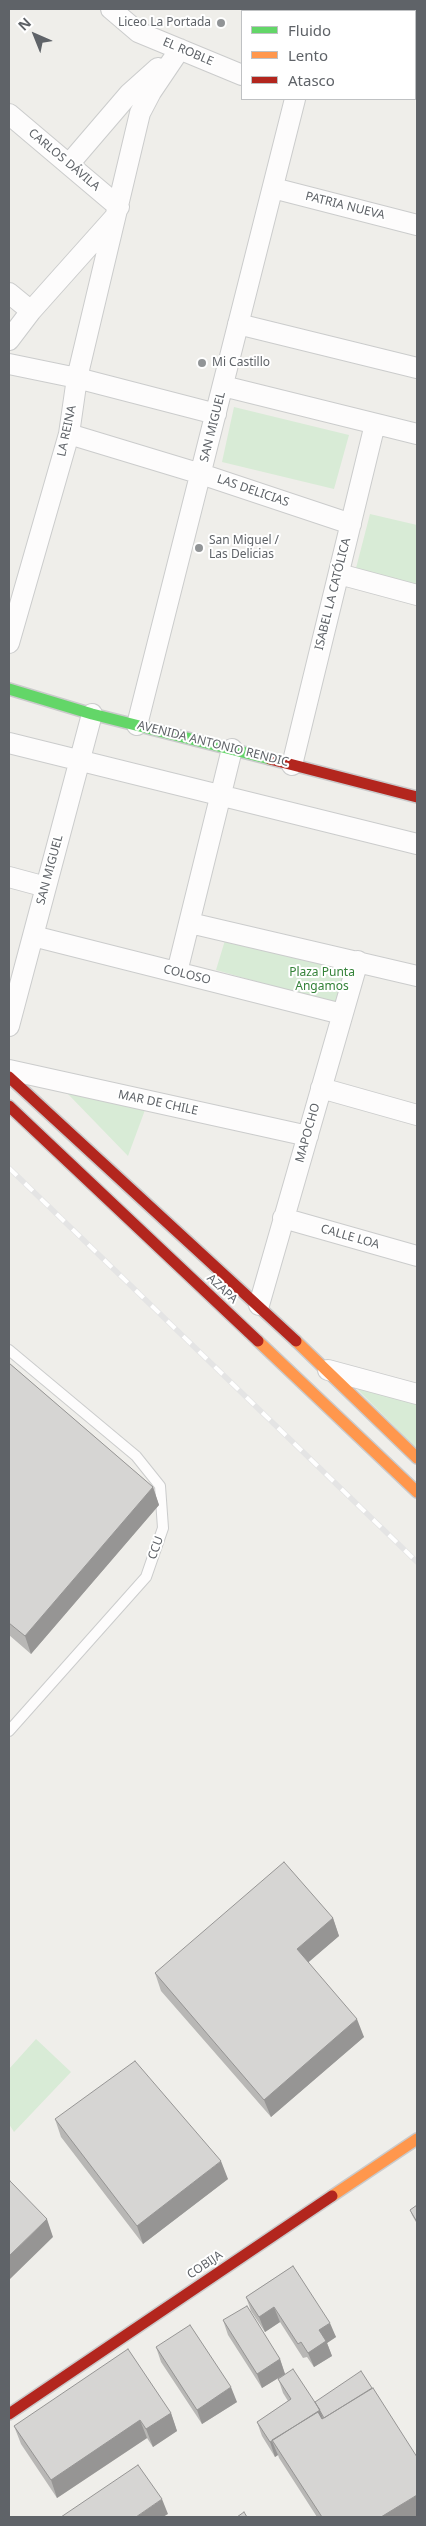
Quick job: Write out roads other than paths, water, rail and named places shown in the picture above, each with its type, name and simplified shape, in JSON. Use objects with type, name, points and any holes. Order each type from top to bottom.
[{"type":"street","name":"EL ROBLE","points":[[111,9],[138,32],[241,75]]},
{"type":"street","points":[[68,164],[129,94],[180,49]]},
{"type":"street","name":"LA REINA","points":[[9,643],[69,434],[77,378],[140,113],[151,92],[180,49]]},
{"type":"street","name":"SAN MIGUEL","points":[[137,725],[295,100]]},
{"type":"street","name":"CARLOS DÁVILA","points":[[9,115],[68,164],[117,212]]},
{"type":"street","name":"PATRIA NUEVA","points":[[273,188],[417,224]]},
{"type":"street","name":"LA REINA","points":[[9,340],[31,311],[117,212]]},
{"type":"street","points":[[9,293],[31,311]]},
{"type":"street","points":[[238,324],[417,368]]},
{"type":"street","points":[[9,364],[77,378],[216,414]]},
{"type":"street","points":[[223,386],[417,434]]},
{"type":"street","name":"ISABEL LA CATÓLICA","points":[[292,765],[375,424]]},
{"type":"street","name":"LAS DELICIAS","points":[[69,434],[201,474],[351,524]]},
{"type":"street","points":[[339,574],[417,596]]},
{"type":"street","name":"AVENIDA ANTONIO RENDIC","points":[[9,689],[92,714],[417,797]]},
{"type":"street","name":"SAN MIGUEL","points":[[9,1026],[92,714]]},
{"type":"street","points":[[9,743],[417,844]]},
{"type":"street","points":[[177,972],[232,749]]},
{"type":"street","points":[[9,877],[46,887]]},
{"type":"street","points":[[190,923],[417,976]]},
{"type":"street","name":"COLOSO","points":[[33,936],[342,1014]]},
{"type":"street","name":"MAPOCHO","points":[[259,1305],[358,961]]},
{"type":"street","name":"MAR DE CHILE","points":[[9,1070],[308,1136]]},
{"type":"street","name":"AZAPA","points":[[9,1077],[259,1305],[417,1458]]},
{"type":"street","points":[[321,1088],[417,1115]]},
{"type":"street","name":"AZAPA","points":[[9,1106],[417,1492]]},
{"type":"street","name":"CALLE LOA","points":[[284,1218],[417,1256]]},
{"type":"street","points":[[324,1369],[417,1394]]},
{"type":"street","name":"COBIJA","points":[[9,2414],[417,2139]]},
{"type":"lane","name":"CCU","points":[[9,1350],[136,1456],[160,1486],[163,1528],[146,1577],[9,1731]]},
{"type":"railway","points":[[9,1168],[417,1562]]},
{"type":"place","name":"Liceo La Portada","points":[[221,23]]},
{"type":"place","name":"Mi Castillo","points":[[202,363]]},
{"type":"place","name":"San Miguel / Las Delicias","points":[[199,548]]},
{"type":"park label","name":"Plaza Punta Angamos","points":[[322,980]]}]
